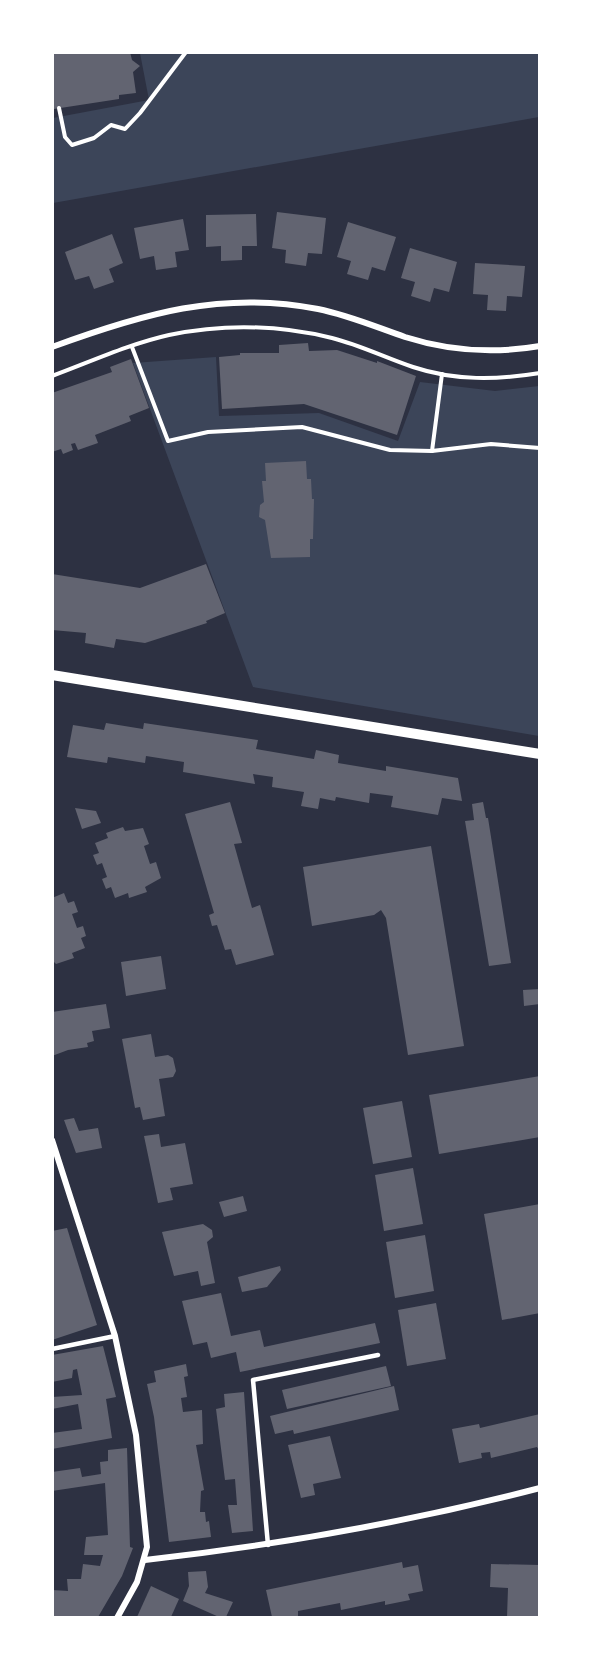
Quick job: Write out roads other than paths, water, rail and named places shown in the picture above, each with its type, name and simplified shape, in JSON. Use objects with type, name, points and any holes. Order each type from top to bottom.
[{"type":"street","points":[[52,347],[112,325],[166,310],[244,301],[321,309],[422,341],[460,349],[500,351],[540,346]]},
{"type":"street","points":[[52,675],[540,754]]},
{"type":"street","points":[[52,1140],[115,1336],[136,1434],[147,1535],[145,1560],[137,1582],[117,1617]]},
{"type":"street","points":[[145,1560],[268,1545],[417,1518],[540,1488]]},
{"type":"lane","points":[[52,1348],[115,1336]]},
{"type":"lane","points":[[268,1545],[253,1380],[378,1355]]}]
